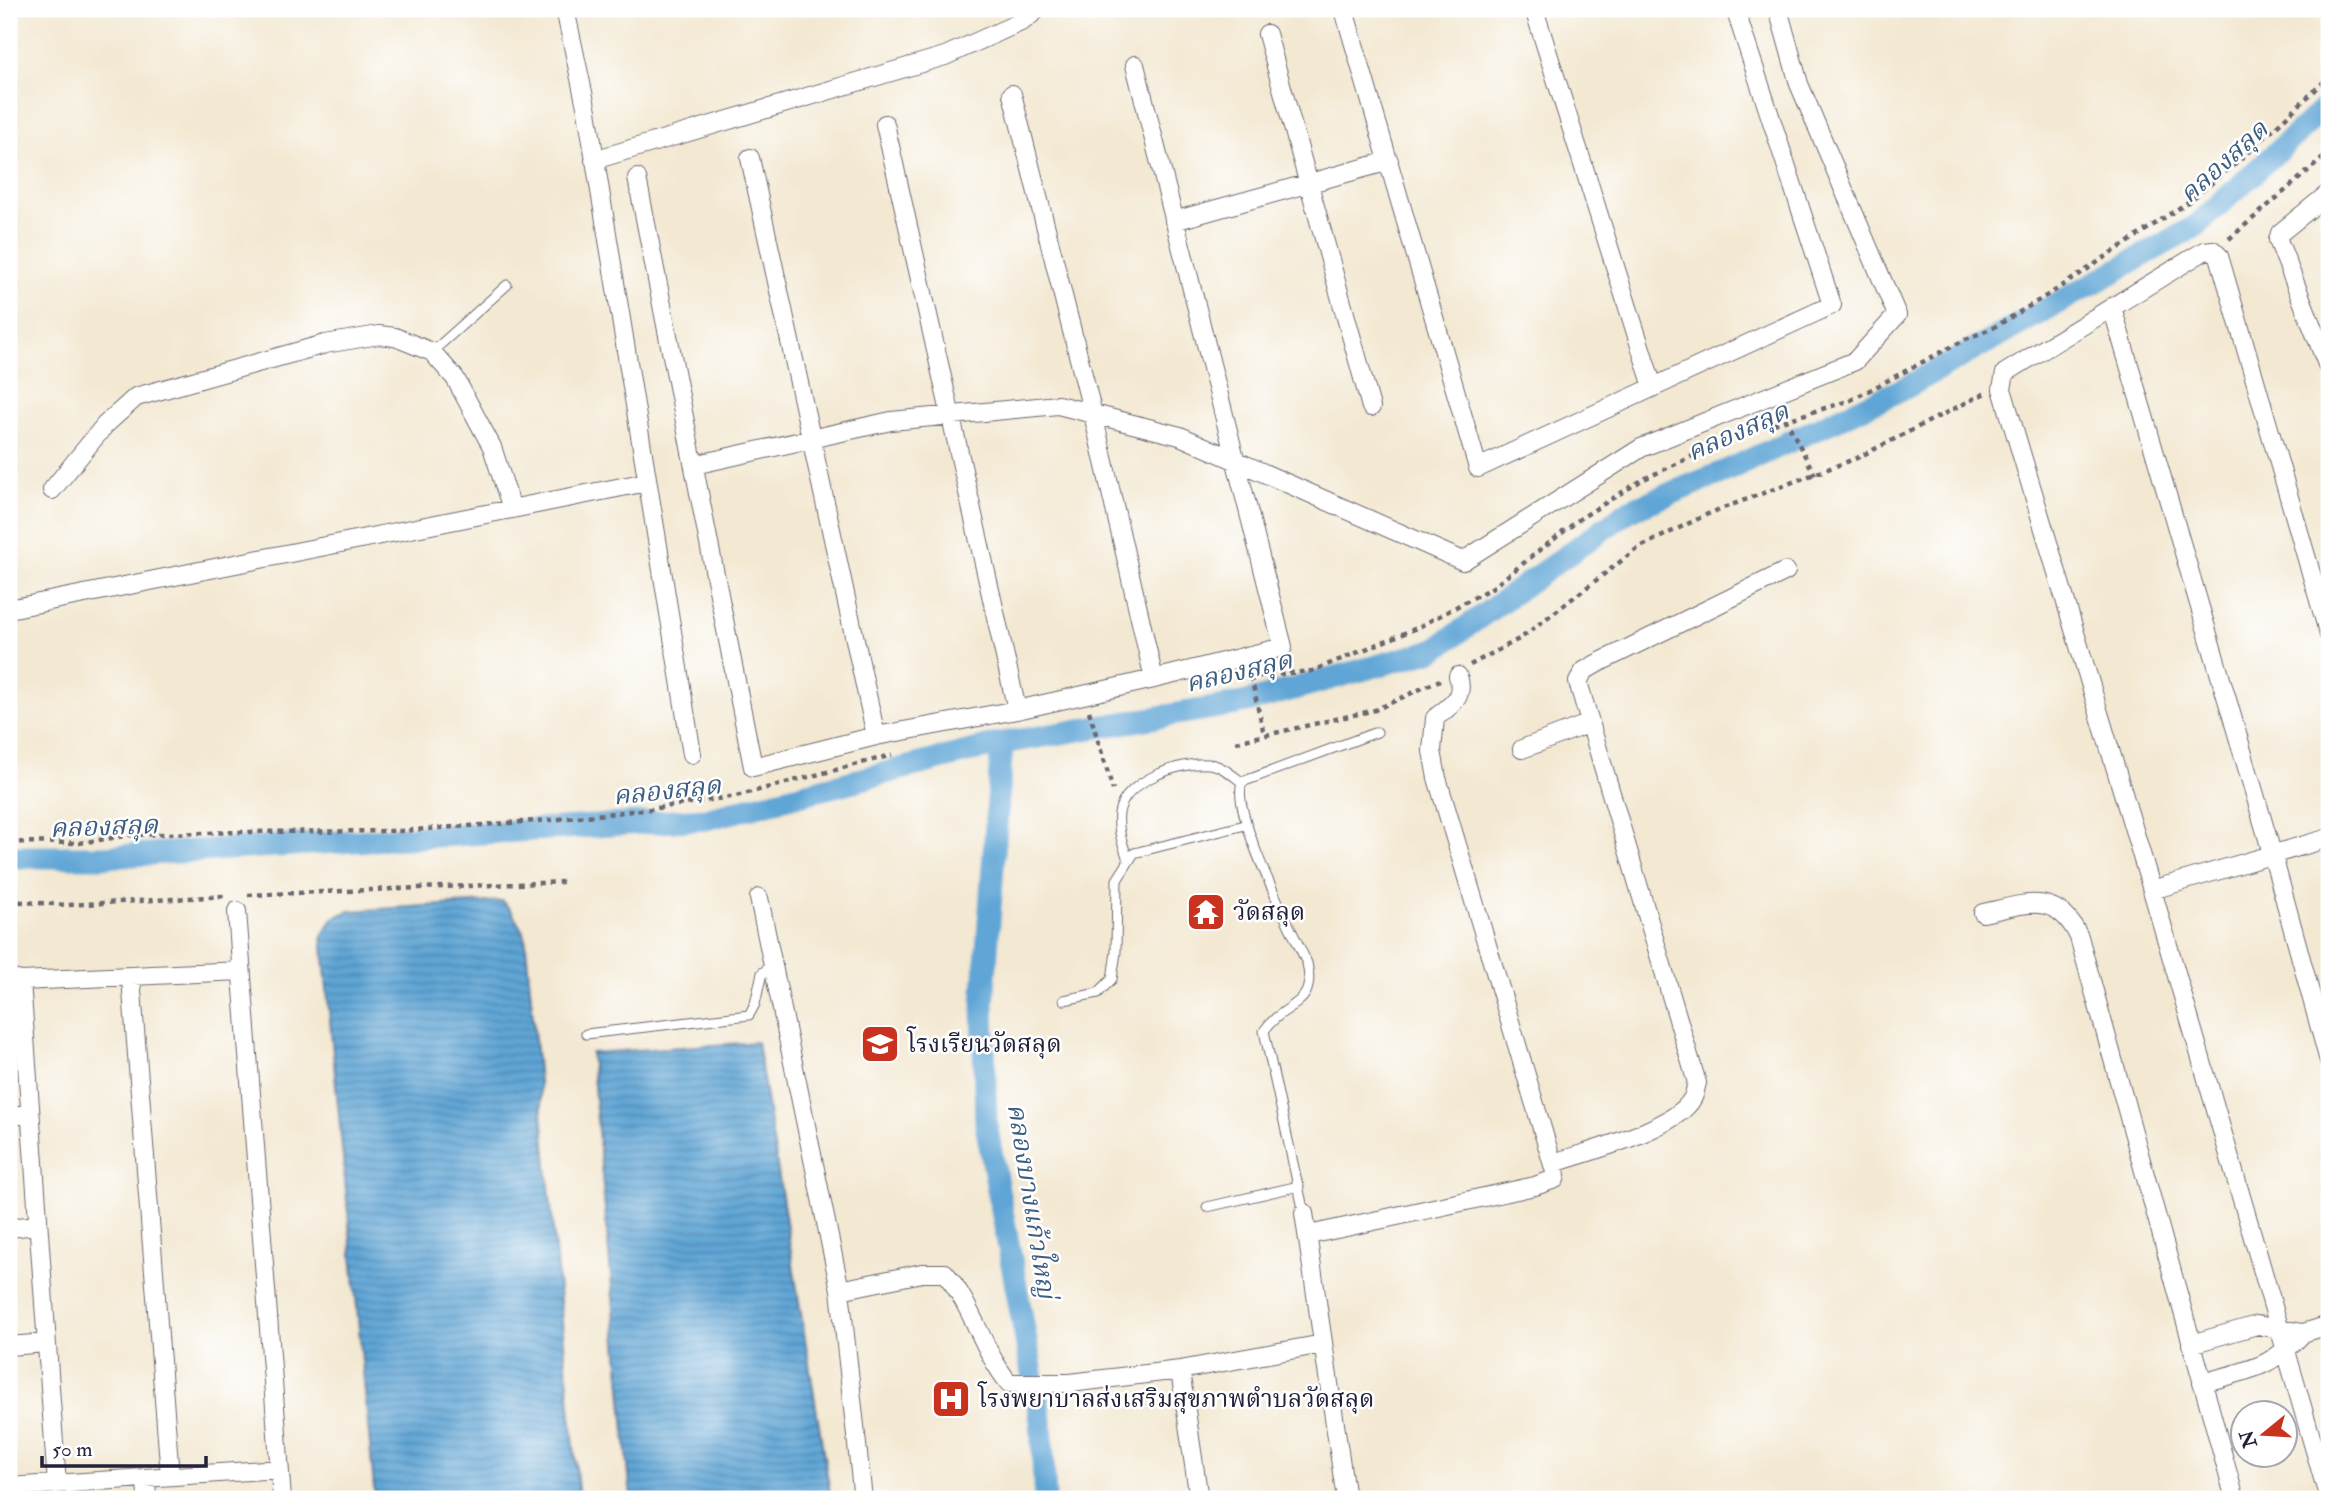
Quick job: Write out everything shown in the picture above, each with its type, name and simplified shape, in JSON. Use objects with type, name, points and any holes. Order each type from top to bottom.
[{"type":"street","points":[[565,9],[587,111],[692,754]]},
{"type":"street","points":[[594,160],[945,56],[1023,21],[1038,9]]},
{"type":"street","points":[[1349,9],[1343,10],[1478,468],[1832,305],[1735,9]]},
{"type":"street","points":[[1534,9],[1653,387]]},
{"type":"street","points":[[694,465],[891,421],[1058,405],[1180,436],[1463,561],[1641,448],[1855,361],[1897,315],[1799,84],[1778,9]]},
{"type":"street","points":[[1267,34],[1371,407]]},
{"type":"street","points":[[637,178],[753,766],[876,736],[1017,710],[1154,679],[1283,647],[1233,459],[1136,65]]},
{"type":"street","points":[[1012,94],[1093,414],[1154,679]]},
{"type":"street","points":[[885,124],[1017,710]]},
{"type":"street","points":[[750,158],[876,736]]},
{"type":"street","points":[[1174,221],[1389,161]]},
{"type":"street","points":[[2329,192],[2280,233],[2278,240],[2329,369]]},
{"type":"street","points":[[2329,635],[2219,256],[2213,250],[2204,251],[2005,373],[2001,381],[2329,1499]]},
{"type":"street","points":[[2112,307],[2273,853],[2329,1061]]},
{"type":"street","points":[[52,490],[106,425],[136,397],[349,339],[379,335],[396,337],[432,352],[459,385],[492,447],[512,509]]},
{"type":"street","points":[[9,609],[647,482]]},
{"type":"street","points":[[1554,1163],[1638,1135],[1676,1116],[1692,1100],[1697,1083],[1578,682],[1584,671],[1786,571]]},
{"type":"street","points":[[1309,1234],[1535,1186],[1555,1179],[1554,1163],[1437,778],[1432,751],[1435,718],[1459,697],[1462,688],[1457,673]]},
{"type":"street","points":[[1522,749],[1590,723]]},
{"type":"street","points":[[2152,890],[2329,838]]},
{"type":"street","points":[[759,898],[840,1290],[863,1499]]},
{"type":"street","points":[[235,901],[282,1499]]},
{"type":"street","points":[[1983,913],[2033,902],[2051,905],[2073,925],[2235,1499]]},
{"type":"street","points":[[57,1485],[29,1114],[15,979],[131,978],[241,971]]},
{"type":"street","points":[[131,978],[170,1476]]},
{"type":"street","points":[[9,1116],[29,1114]]},
{"type":"street","points":[[1304,1213],[1346,1499]]},
{"type":"street","points":[[9,1228],[37,1225]]},
{"type":"street","points":[[840,1290],[922,1273],[945,1273],[962,1297],[996,1367],[1009,1383],[1070,1383],[1180,1370],[1323,1345]]},
{"type":"street","points":[[2191,1344],[2257,1325],[2303,1332],[2329,1325]]},
{"type":"street","points":[[2202,1383],[2268,1364],[2286,1351],[2303,1332]]},
{"type":"street","points":[[9,1346],[46,1343]]},
{"type":"street","points":[[1180,1370],[1199,1499]]},
{"type":"street","points":[[11,1491],[57,1485],[279,1469]]},
{"type":"street","points":[[146,1478],[147,1499]]},
{"type":"lane","points":[[432,352],[507,285]]},
{"type":"lane","points":[[1304,1213],[1264,1031],[1270,1022],[1305,997],[1311,980],[1307,963],[1245,825],[1239,789],[1242,782],[1377,732]]},
{"type":"lane","points":[[1128,860],[1119,831],[1119,812],[1129,796],[1146,779],[1181,767],[1208,764],[1242,782]]},
{"type":"lane","points":[[1064,1000],[1098,993],[1112,979],[1116,952],[1117,880],[1134,853],[1245,825]]},
{"type":"lane","points":[[586,1034],[749,1015],[755,1004],[762,973],[773,965]]},
{"type":"lane","points":[[1207,1207],[1299,1186]]},
{"type":"path","points":[[1244,678],[1312,671],[1417,628],[1493,587],[1581,518],[1642,480],[1735,436],[1785,418],[1851,400],[1966,339],[1993,328],[2056,290],[2188,202],[2239,160],[2329,77]]},
{"type":"path","points":[[2226,241],[2329,153]]},
{"type":"path","points":[[1236,742],[1375,710],[1457,673],[1521,638],[1638,548],[1710,513],[1857,458],[1997,387]]},
{"type":"path","points":[[1785,418],[1814,472]]},
{"type":"path","points":[[1251,677],[1264,734]]},
{"type":"path","points":[[1078,712],[1099,709]]},
{"type":"path","points":[[1092,721],[1114,793]]},
{"type":"path","points":[[9,842],[79,843],[131,835],[229,832],[400,831],[550,820],[736,796],[898,754]]},
{"type":"path","points":[[9,901],[68,905],[235,901],[565,881]]},
{"type":"water","points":[[502,901],[511,910],[525,935],[579,1499],[375,1499],[322,936],[333,918],[349,911]]},
{"type":"water","points":[[757,1042],[831,1499],[631,1499],[591,1053]]},
{"type":"waterway","name":"คลองสลุด","points":[[9,857],[101,857],[706,819],[1002,743],[1243,703],[1434,650],[1630,510],[1726,471],[1907,387],[2196,226],[2329,104]]},
{"type":"waterway","name":"คลองบางแก้วใหญ่","points":[[1002,743],[983,1004],[986,1124],[1041,1421],[1045,1499]]},
{"type":"place","name":"วัดสลุด","points":[[1206,912]]},
{"type":"place","name":"โรงเรียนวัดสลุด","points":[[880,1044]]},
{"type":"place","name":"โรงพยาบาลส่งเสริมสุขภาพตำบลวัดสลุด","points":[[951,1399]]}]
